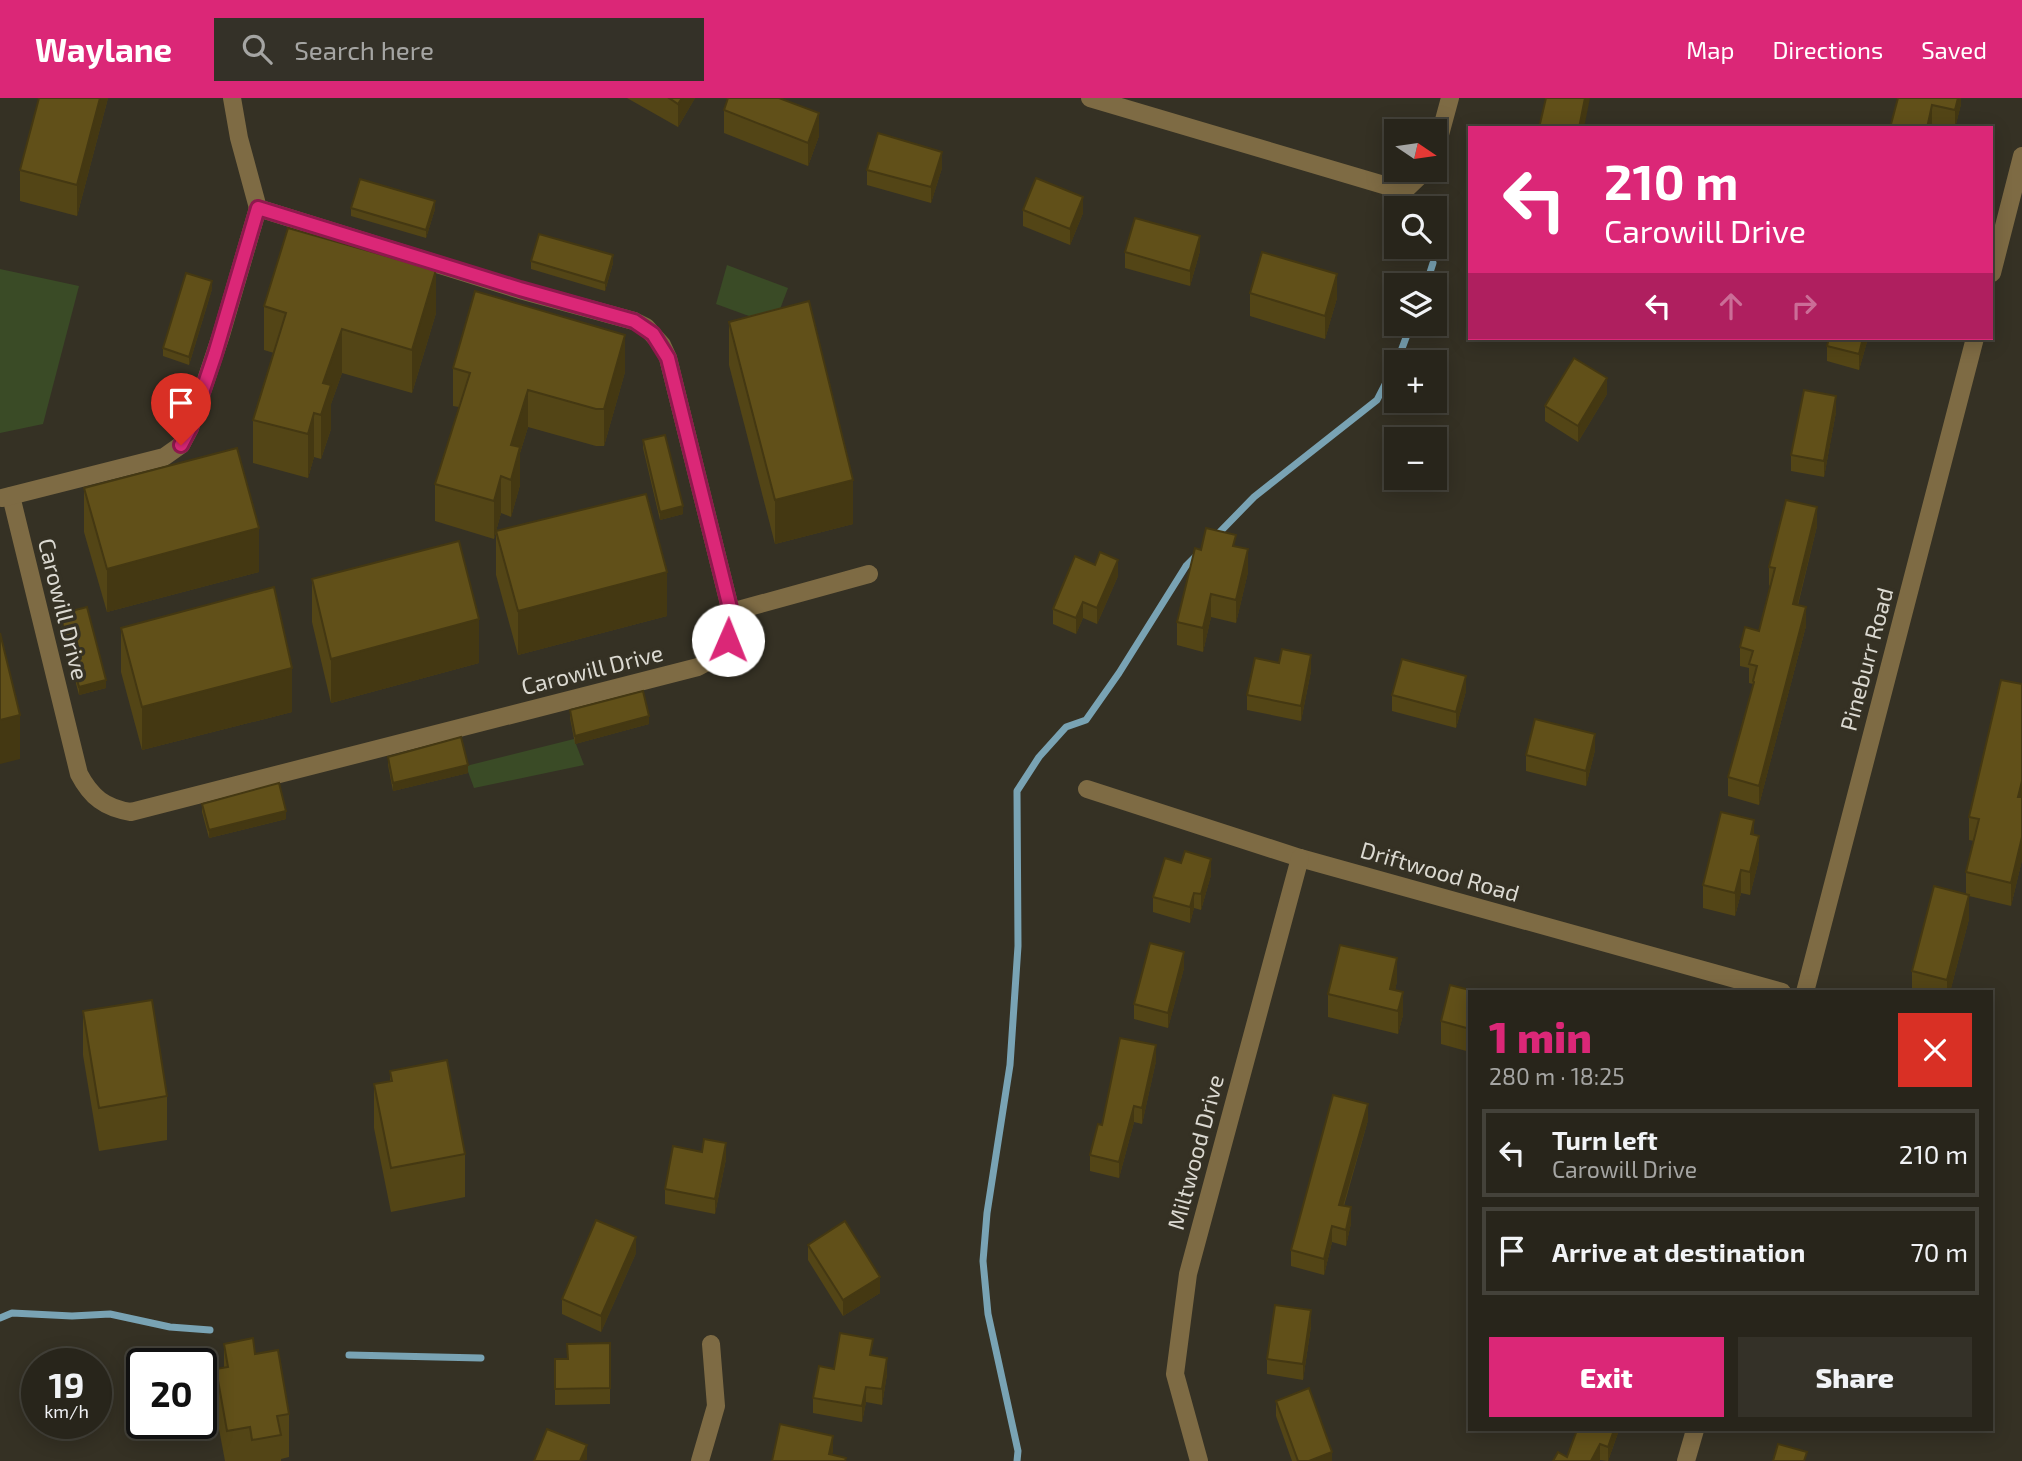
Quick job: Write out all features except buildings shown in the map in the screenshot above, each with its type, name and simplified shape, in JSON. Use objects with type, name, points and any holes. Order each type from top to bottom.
[{"type":"street","points":[[232,98],[239,138],[258,208]]},
{"type":"street","points":[[1090,98],[1404,191],[1413,182]]},
{"type":"street","points":[[1444,119],[1450,98]]},
{"type":"street","points":[[1993,269],[2022,156]]},
{"type":"street","name":"Carowill Drive","points":[[258,208],[520,289],[634,321],[646,327],[662,345],[668,358],[731,612],[732,625],[728,640],[711,661],[698,667],[131,812],[100,802],[88,790],[79,774],[6,497],[164,457],[181,445],[190,428],[221,335],[258,208]]},
{"type":"street","name":"Pineburr Road","points":[[1806,990],[1974,340]]},
{"type":"street","points":[[731,612],[869,574]]},
{"type":"street","name":"Driftwood Road","points":[[1087,789],[1300,858],[1775,990]]},
{"type":"street","name":"Miltwood Drive","points":[[1199,1461],[1175,1374],[1188,1274],[1300,858]]},
{"type":"street","points":[[700,1461],[716,1406],[711,1344]]},
{"type":"street","points":[[1686,1461],[1695,1431]]},
{"type":"green space","points":[[727,265],[788,288],[774,325],[716,304]]},
{"type":"green space","points":[[0,269],[79,286],[43,424],[0,433]]},
{"type":"green space","points":[[574,739],[584,765],[474,788],[466,766]]},
{"type":"waterway","points":[[1430,273],[1433,263]]},
{"type":"waterway","points":[[1401,350],[1407,336]]},
{"type":"waterway","points":[[1215,537],[1254,497],[1377,400],[1384,386]]},
{"type":"waterway","points":[[1017,1461],[1018,1451],[988,1314],[983,1261],[987,1213],[1010,1065],[1018,946],[1017,791],[1039,757],[1066,727],[1086,720],[1186,566],[1199,553]]},
{"type":"waterway","points":[[0,1318],[12,1313],[72,1316],[110,1314],[170,1327],[210,1330]]},
{"type":"waterway","points":[[349,1355],[481,1358]]},
{"type":"route","points":[[181,445],[190,428],[215,354],[258,208],[520,289],[634,321],[653,334],[668,358],[731,612],[732,625],[728,640]]}]
